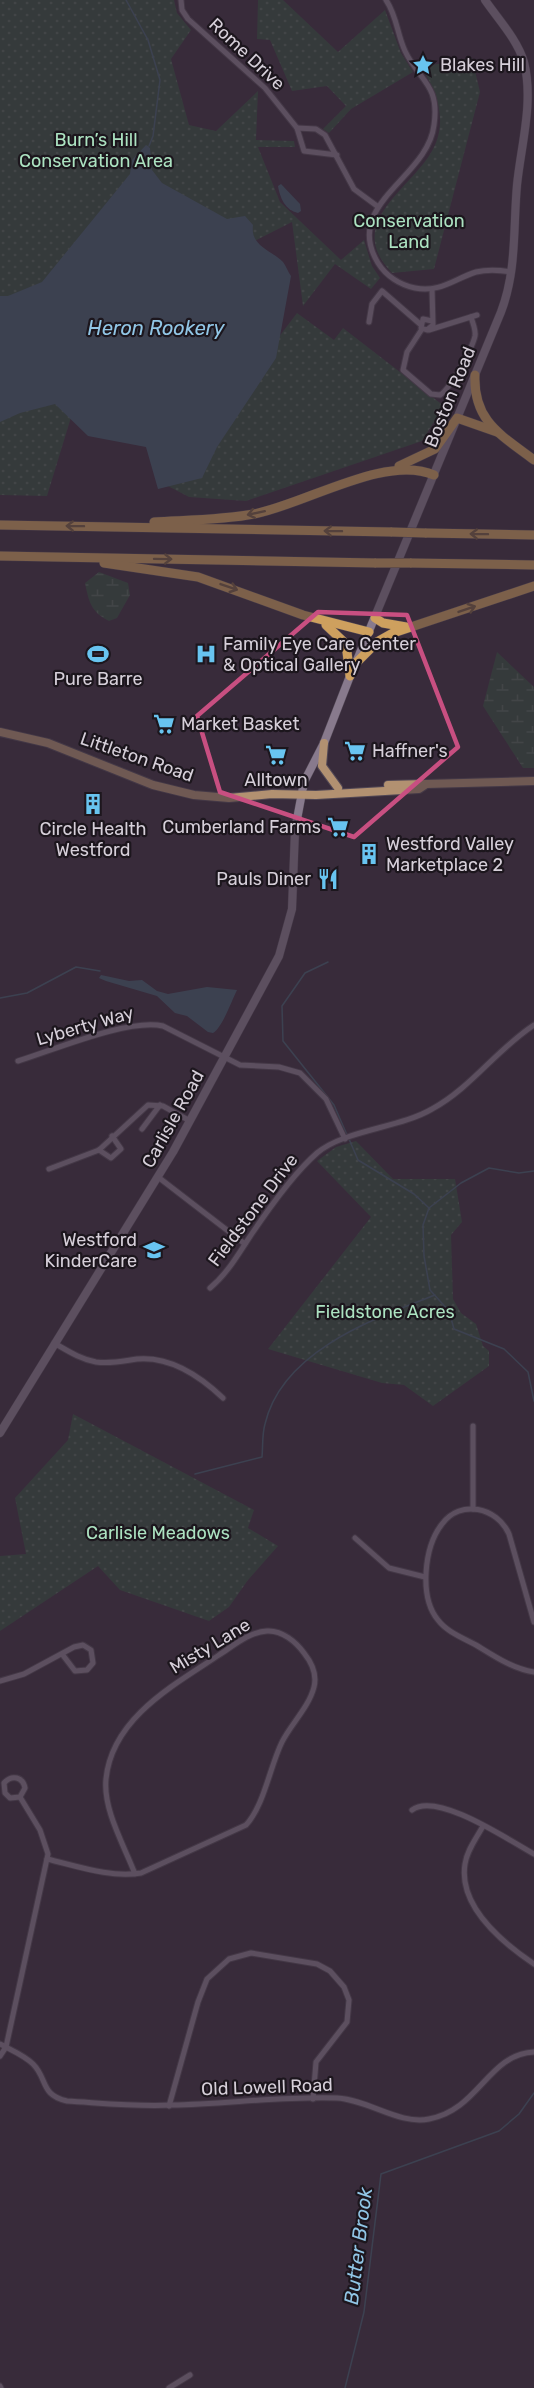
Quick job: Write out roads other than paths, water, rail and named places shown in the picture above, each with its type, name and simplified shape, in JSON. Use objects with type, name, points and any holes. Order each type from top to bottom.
[{"type":"highway","points":[[475,375],[475,397],[479,410],[497,432],[534,460]]},
{"type":"highway","points":[[107,527],[256,514],[417,460],[435,449],[457,418],[497,432]]},
{"type":"highway","points":[[392,470],[412,469],[434,475]]},
{"type":"highway","points":[[0,525],[534,535]]},
{"type":"highway","points":[[0,556],[534,565]]},
{"type":"highway","points":[[69,558],[184,574],[311,617],[369,632]]},
{"type":"highway","points":[[355,664],[377,642],[412,627],[534,586]]},
{"type":"highway","points":[[311,617],[328,625],[341,638],[348,653],[350,676]]},
{"type":"highway","points":[[375,618],[390,625],[412,627]]},
{"type":"main road","name":"Boston Road","points":[[301,794],[504,306],[513,272],[517,186],[528,108],[527,76],[517,45],[485,0]]},
{"type":"main road","name":"Littleton Road","points":[[0,732],[48,743],[175,792],[216,798],[419,789],[425,785]]},
{"type":"main road","points":[[324,743],[322,766],[338,789]]},
{"type":"main road","name":"Littleton Road","points":[[301,794],[418,783],[425,785],[534,782]]},
{"type":"main road","name":"Carlisle Road","points":[[0,1433],[158,1177],[265,984],[288,931],[292,909],[295,830],[301,794]]},
{"type":"street","name":"Rome Drive","points":[[180,0],[182,10],[188,19],[248,71],[297,128],[304,151],[338,155]]},
{"type":"street","points":[[386,0],[397,21],[407,55],[429,84],[435,117],[433,134],[424,153],[377,206],[372,220],[370,240],[379,263],[400,282],[411,287],[432,289],[477,272],[497,270],[513,272]]},
{"type":"street","points":[[297,128],[321,131],[338,155],[354,189],[377,206]]},
{"type":"street","points":[[432,289],[432,322]]},
{"type":"street","points":[[369,322],[372,304],[381,291],[424,324],[446,326],[474,316],[474,339],[448,388],[440,394],[431,394],[403,370],[407,352],[424,324],[432,305]]},
{"type":"street","points":[[424,324],[432,322],[446,326]]},
{"type":"street","name":"Lyberty Way","points":[[18,1061],[123,1029],[149,1024],[175,1031],[240,1065],[279,1067],[300,1073],[326,1099],[345,1139]]},
{"type":"street","name":"Fieldstone Drive","points":[[210,1288],[229,1270],[245,1244],[304,1166],[327,1146],[433,1109],[534,1025]]},
{"type":"street","points":[[49,1169],[99,1150],[145,1106],[160,1105],[190,1121]]},
{"type":"street","points":[[142,1129],[160,1105]]},
{"type":"street","points":[[99,1150],[111,1158],[119,1154],[121,1149],[112,1136]]},
{"type":"street","points":[[158,1177],[245,1244]]},
{"type":"street","points":[[54,1343],[92,1361],[112,1363],[144,1359],[168,1363],[205,1382],[223,1398]]},
{"type":"street","points":[[473,1426],[473,1509]]},
{"type":"street","points":[[534,1622],[507,1530],[493,1515],[473,1509],[453,1514],[441,1526],[425,1577],[429,1604],[443,1626],[512,1665],[534,1672]]},
{"type":"street","points":[[355,1538],[389,1568],[425,1577]]},
{"type":"street","name":"Misty Lane","points":[[47,1859],[110,1873],[135,1874],[155,1868],[243,1827],[253,1818],[277,1753],[314,1687],[314,1674],[310,1661],[285,1635],[267,1631],[245,1639],[162,1693],[136,1718],[121,1738],[108,1767],[106,1792],[135,1874]]},
{"type":"street","points":[[0,1681],[24,1674],[74,1647],[83,1646],[91,1650],[93,1663],[87,1670],[75,1671],[62,1654]]},
{"type":"street","points":[[17,1777],[23,1782],[24,1791],[20,1797],[10,1798],[5,1794],[4,1783],[10,1778],[17,1777]]},
{"type":"street","points":[[0,2056],[47,1859],[43,1836],[20,1797]]},
{"type":"street","points":[[412,1810],[420,1806],[434,1806],[449,1810],[534,1854]]},
{"type":"street","points":[[483,1826],[467,1857],[465,1877],[468,1888],[479,1912],[495,1934],[534,1964]]},
{"type":"street","points":[[169,2106],[198,2002],[207,1979],[229,1959],[251,1953],[317,1964],[330,1971],[344,1987],[349,2000],[347,2022],[316,2062],[313,2099]]},
{"type":"street","name":"Old Lowell Road","points":[[3,2045],[31,2061],[38,2069],[48,2091],[58,2099],[169,2106],[313,2099],[351,2100],[407,2119],[430,2119],[458,2108],[501,2065],[514,2057],[534,2052]]},
{"type":"street","points":[[169,2388],[190,2375]]},
{"type":"water","name":"Heron Rookery","points":[[146,145],[150,148],[152,170],[162,183],[227,219],[245,216],[253,225],[253,232],[258,243],[283,262],[291,276],[276,358],[217,447],[202,478],[158,489],[146,447],[88,436],[55,404],[20,413],[0,422],[0,296],[8,296],[42,282],[130,174],[132,160]]},
{"type":"water","points":[[281,184],[300,204],[301,211],[298,213],[284,203],[278,186]]},
{"type":"water","points":[[101,975],[129,981],[142,980],[157,991],[168,994],[207,987],[237,990],[223,1020],[213,1033],[208,1032],[187,1016],[175,1013],[157,996],[106,981],[99,978]]},
{"type":"waterway","points":[[126,0],[148,40],[160,80],[153,136],[149,146]]},
{"type":"waterway","points":[[328,962],[305,973],[282,1006],[283,1041],[334,1105],[347,1135]]},
{"type":"waterway","points":[[0,998],[27,993],[76,967],[100,971]]},
{"type":"waterway","points":[[349,1139],[358,1160],[414,1194],[429,1208]]},
{"type":"waterway","points":[[534,1171],[519,1173],[489,1168],[461,1183],[429,1208],[423,1225],[424,1256],[430,1290],[449,1311],[454,1329],[504,1349],[528,1372],[534,1401]]},
{"type":"waterway","points":[[195,1474],[262,1457],[264,1428],[275,1398],[290,1376],[310,1357],[358,1327],[435,1295]]},
{"type":"waterway","name":"Butter Brook","points":[[345,2388],[364,2312],[381,2174],[499,2131],[519,2114],[534,2093]]},
{"type":"place","name":"Blakes Hill","points":[[423,65]]},
{"type":"place","name":"Pure Barre","points":[[98,654]]},
{"type":"place","name":"Family Eye Care Center & Optical Gallery","points":[[206,654]]},
{"type":"place","name":"Market Basket","points":[[164,724]]},
{"type":"place","name":"Haffner's","points":[[355,751]]},
{"type":"place","name":"Alltown","points":[[276,755]]},
{"type":"place","name":"Circle Health Westford","points":[[93,804]]},
{"type":"place","name":"Cumberland Farms","points":[[338,827]]},
{"type":"place","name":"Westford Valley Marketplace 2","points":[[369,854]]},
{"type":"place","name":"Pauls Diner","points":[[328,879]]},
{"type":"place","name":"Westford KinderCare","points":[[154,1250]]},
{"type":"park label","name":"Burn’s Hill Conservation Area","points":[[96,150]]},
{"type":"park label","name":"Conservation Land","points":[[409,231]]},
{"type":"park label","name":"Fieldstone Acres","points":[[385,1312]]},
{"type":"park label","name":"Carlisle Meadows","points":[[158,1533]]}]
